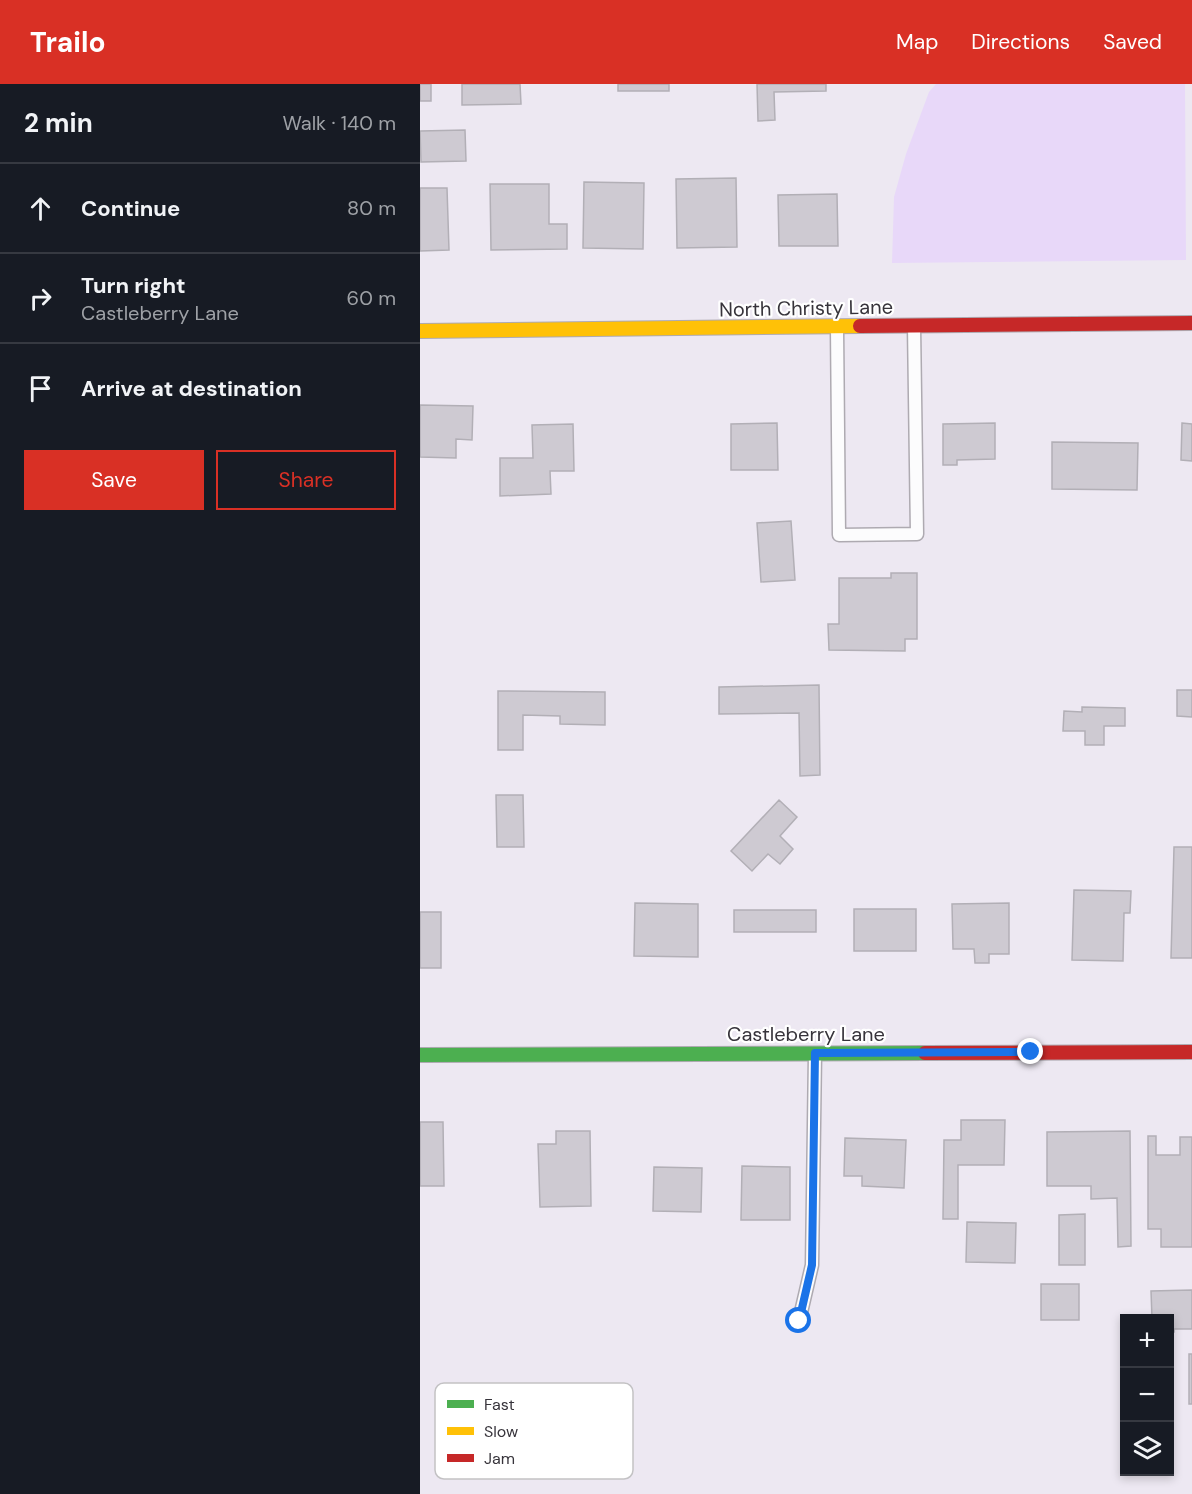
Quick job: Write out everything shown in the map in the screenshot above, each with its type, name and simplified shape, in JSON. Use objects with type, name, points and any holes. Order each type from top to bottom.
[{"type":"street","name":"North Christy Lane","points":[[420,332],[1192,323]]},
{"type":"street","name":"Castleberry Lane","points":[[420,1055],[1192,1052]]},
{"type":"lane","points":[[837,327],[839,535],[917,534],[914,326]]},
{"type":"lane","points":[[799,1321],[812,1265],[815,1053]]},
{"type":"shaded area","points":[[936,84],[1185,84],[1186,260],[892,263],[894,197],[906,154],[929,92]]},
{"type":"building","points":[[420,84],[431,84],[431,101],[420,101]]},
{"type":"building","points":[[462,84],[520,84],[521,104],[462,105]]},
{"type":"building","points":[[618,84],[669,84],[669,91],[618,91]]},
{"type":"building","points":[[757,84],[826,84],[826,91],[774,92],[775,120],[758,121]]},
{"type":"building","points":[[465,130],[466,161],[421,162],[420,131]]},
{"type":"building","points":[[736,178],[737,247],[677,248],[676,179]]},
{"type":"building","points":[[584,182],[644,183],[643,249],[583,248]]},
{"type":"building","points":[[490,184],[549,184],[549,224],[567,224],[567,249],[491,250]]},
{"type":"building","points":[[420,188],[447,188],[449,250],[420,251]]},
{"type":"building","points":[[837,194],[838,246],[779,246],[778,195]]},
{"type":"building","points":[[420,405],[473,406],[472,440],[456,439],[456,458],[420,457]]},
{"type":"building","points":[[777,423],[778,470],[731,470],[731,424]]},
{"type":"building","points":[[995,423],[995,459],[957,460],[957,465],[943,465],[943,424]]},
{"type":"building","points":[[1182,423],[1192,424],[1192,461],[1181,460]]},
{"type":"building","points":[[573,424],[574,471],[550,471],[551,494],[500,496],[500,458],[533,458],[532,425]]},
{"type":"building","points":[[1052,442],[1138,443],[1137,490],[1052,489]]},
{"type":"building","points":[[791,521],[795,580],[761,582],[757,523]]},
{"type":"building","points":[[891,573],[917,573],[917,639],[905,639],[905,651],[829,650],[828,624],[839,624],[839,578],[891,578]]},
{"type":"building","points":[[819,685],[820,775],[800,776],[799,713],[719,714],[719,687]]},
{"type":"building","points":[[1177,690],[1192,690],[1192,717],[1177,716]]},
{"type":"building","points":[[498,691],[605,692],[605,725],[560,724],[560,716],[523,715],[523,750],[498,750]]},
{"type":"building","points":[[1082,707],[1125,708],[1125,726],[1104,726],[1104,745],[1085,745],[1085,731],[1063,731],[1064,711],[1082,712]]},
{"type":"building","points":[[496,795],[523,795],[524,847],[497,847]]},
{"type":"building","points":[[779,800],[797,817],[780,836],[793,849],[780,864],[768,854],[752,871],[731,851]]},
{"type":"building","points":[[1174,847],[1192,847],[1192,958],[1171,958]]},
{"type":"building","points":[[1074,890],[1131,891],[1130,913],[1124,913],[1123,961],[1072,960]]},
{"type":"building","points":[[635,903],[698,904],[698,957],[634,956]]},
{"type":"building","points":[[1009,903],[1009,954],[989,954],[989,963],[975,963],[974,949],[953,949],[952,904]]},
{"type":"building","points":[[854,909],[916,909],[916,951],[854,951]]},
{"type":"building","points":[[734,910],[816,910],[816,932],[734,932]]},
{"type":"building","points":[[420,912],[441,912],[441,968],[420,968]]},
{"type":"building","points":[[961,1120],[1005,1120],[1004,1165],[958,1165],[958,1219],[943,1219],[944,1140],[961,1140]]},
{"type":"building","points":[[420,1122],[443,1122],[444,1186],[420,1186]]},
{"type":"building","points":[[556,1131],[590,1131],[591,1206],[540,1207],[538,1144],[556,1144]]},
{"type":"building","points":[[1130,1131],[1131,1246],[1118,1247],[1117,1198],[1091,1199],[1091,1186],[1047,1186],[1047,1132]]},
{"type":"building","points":[[1148,1136],[1156,1136],[1156,1155],[1180,1155],[1180,1137],[1192,1137],[1192,1247],[1161,1247],[1161,1229],[1148,1229]]},
{"type":"building","points":[[845,1138],[906,1140],[904,1188],[862,1186],[862,1176],[844,1176]]},
{"type":"building","points":[[742,1166],[790,1167],[790,1220],[741,1220]]},
{"type":"building","points":[[654,1167],[702,1168],[701,1212],[653,1211]]},
{"type":"building","points":[[1085,1214],[1085,1265],[1059,1265],[1059,1215]]},
{"type":"building","points":[[967,1222],[1016,1223],[1015,1263],[966,1262]]},
{"type":"building","points":[[1041,1284],[1079,1284],[1079,1320],[1041,1320]]},
{"type":"building","points":[[1192,1290],[1192,1329],[1174,1329],[1174,1314],[1152,1314],[1151,1291]]},
{"type":"building","points":[[1189,1354],[1192,1354],[1192,1404],[1189,1404]]},
{"type":"traffic: fast","points":[[420,1055],[925,1053]]},
{"type":"traffic: slow","points":[[420,331],[860,326]]},
{"type":"traffic: jam","points":[[860,326],[1192,323]]},
{"type":"traffic: jam","points":[[925,1053],[1192,1052]]},
{"type":"route","points":[[799,1321],[812,1265],[815,1053],[1031,1052]]}]
